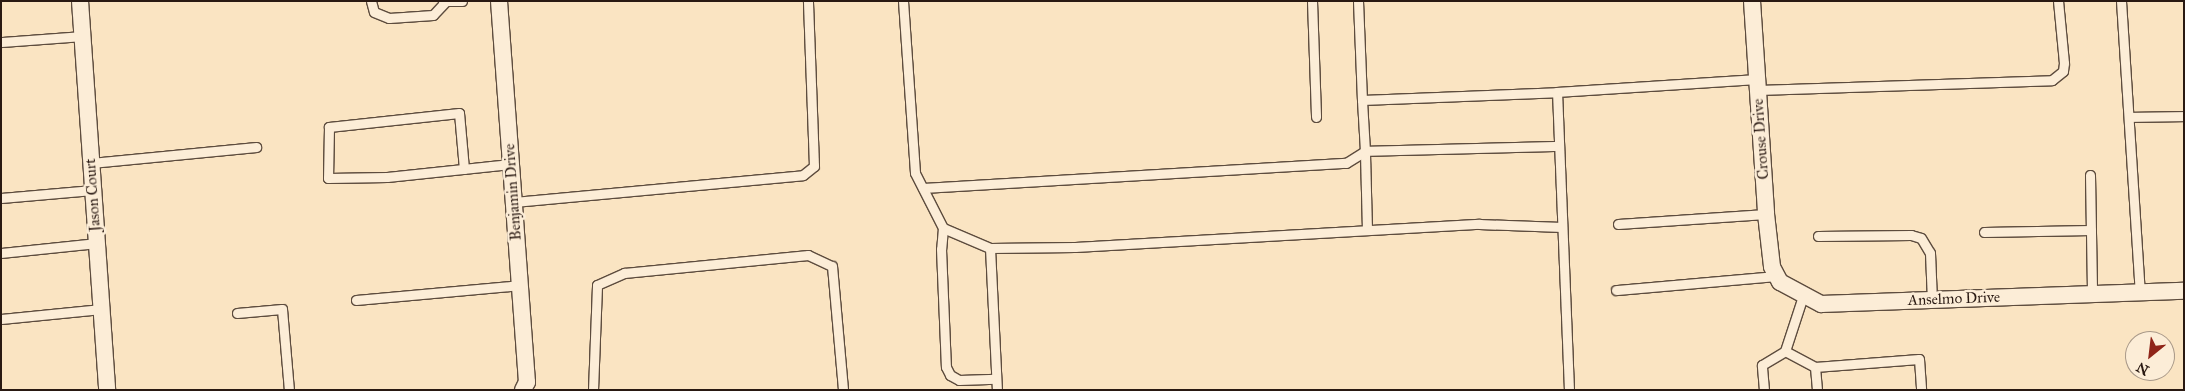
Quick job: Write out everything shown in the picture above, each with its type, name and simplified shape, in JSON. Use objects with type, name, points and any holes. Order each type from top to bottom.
[{"type":"street","name":"Jason Court","points":[[80,1],[107,390]]},
{"type":"street","name":"Benjamin Drive","points":[[499,1],[520,285],[525,386]]},
{"type":"street","name":"Crouse Drive","points":[[1752,1],[1766,214],[1772,267],[1777,276]]},
{"type":"street","name":"Anselmo Drive","points":[[1777,276],[1780,282],[1821,304],[2184,291]]},
{"type":"lane","points":[[371,1],[374,12],[389,18],[433,15],[444,2],[462,1]]},
{"type":"lane","points":[[514,202],[803,175],[814,166],[808,1]]},
{"type":"lane","points":[[903,1],[915,174],[943,228],[941,249],[946,368],[950,375],[959,380],[996,379]]},
{"type":"lane","points":[[1312,1],[1316,117]]},
{"type":"lane","points":[[1358,1],[1367,230]]},
{"type":"lane","points":[[1362,100],[1758,84],[2052,80],[2063,71],[2064,63],[2058,1]]},
{"type":"lane","points":[[2121,1],[2140,292]]},
{"type":"lane","points":[[1,42],[82,36]]},
{"type":"lane","points":[[1557,92],[1568,390]]},
{"type":"lane","points":[[464,169],[459,113],[329,127],[328,178],[386,177],[464,169],[511,164]]},
{"type":"lane","points":[[2129,117],[2184,116]]},
{"type":"lane","points":[[923,188],[1346,163],[1365,151],[1559,146]]},
{"type":"lane","points":[[91,162],[256,147]]},
{"type":"lane","points":[[2090,175],[2092,294]]},
{"type":"lane","points":[[1,198],[93,190]]},
{"type":"lane","points":[[1618,224],[1766,214]]},
{"type":"lane","points":[[943,228],[990,248],[1075,247],[1479,224],[1562,228]]},
{"type":"lane","points":[[1984,232],[2091,230]]},
{"type":"lane","points":[[1818,236],[1911,235],[1921,238],[1930,253],[1932,300]]},
{"type":"lane","points":[[1,253],[97,243]]},
{"type":"lane","points":[[990,248],[997,390]]},
{"type":"lane","points":[[592,390],[596,285],[624,273],[808,255],[832,266],[843,390]]},
{"type":"lane","points":[[1616,290],[1777,276]]},
{"type":"lane","points":[[356,300],[520,285]]},
{"type":"lane","points":[[1764,390],[1762,365],[1785,351],[1803,296]]},
{"type":"lane","points":[[1,319],[102,309]]},
{"type":"lane","points":[[237,313],[282,309],[289,390]]},
{"type":"lane","points":[[1785,351],[1815,367],[1920,359],[1921,390]]},
{"type":"lane","points":[[1815,367],[1817,390]]}]
